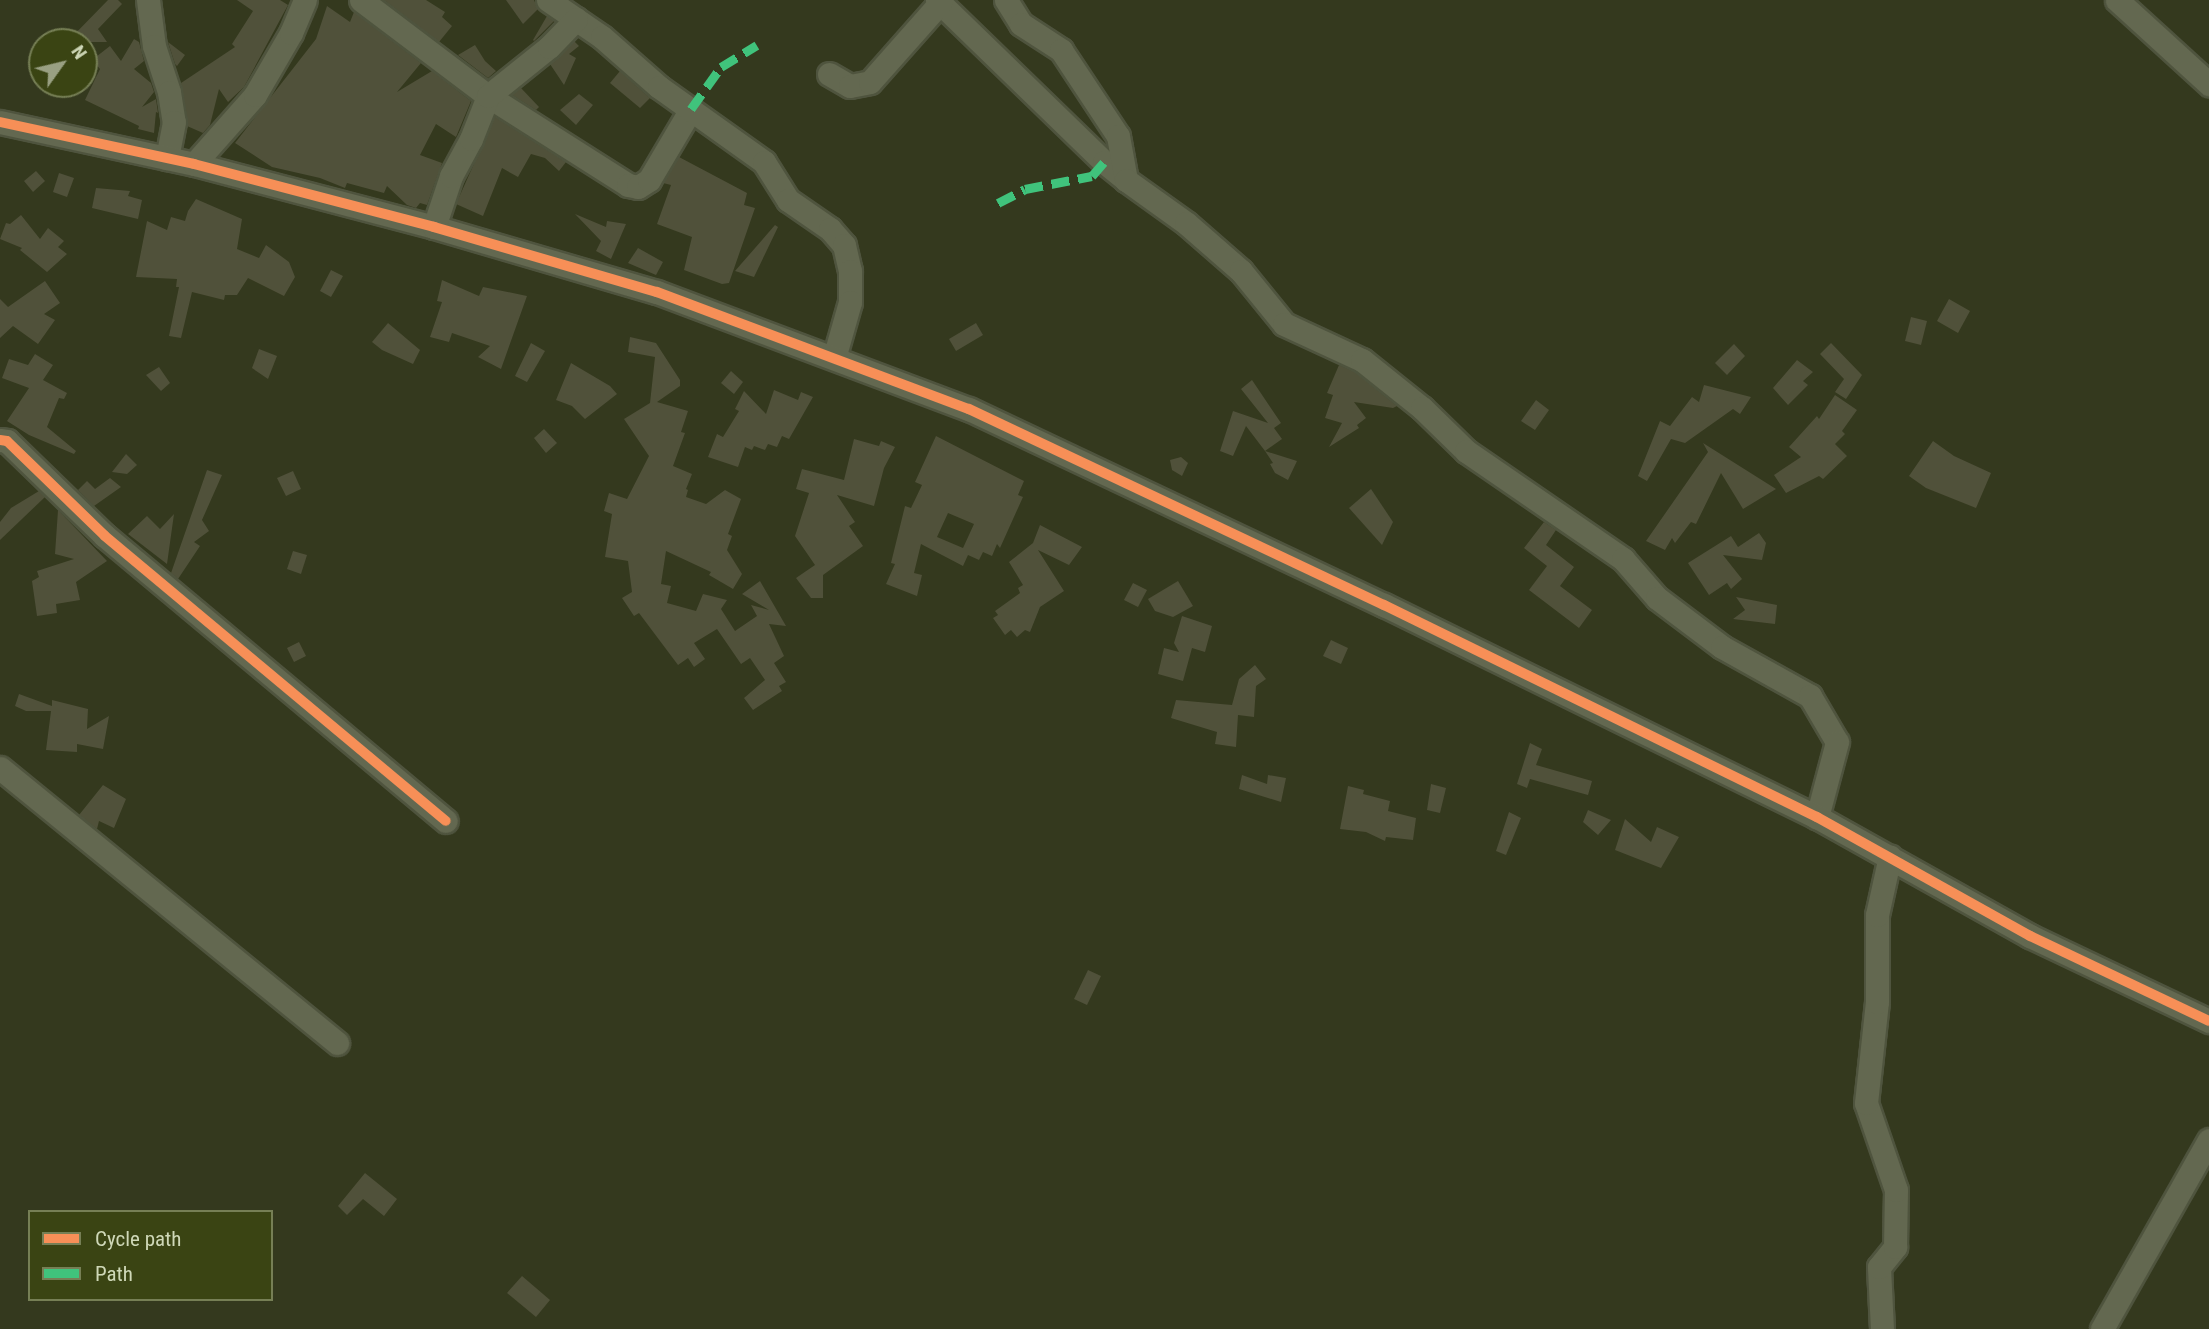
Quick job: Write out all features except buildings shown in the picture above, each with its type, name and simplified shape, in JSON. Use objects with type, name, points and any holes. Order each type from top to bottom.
[{"type":"street","points":[[148,0],[154,46],[169,92],[174,122],[167,158]]},
{"type":"street","points":[[194,164],[255,95],[291,33],[305,0]]},
{"type":"street","points":[[361,0],[488,96],[628,185],[638,187],[649,180],[691,109]]},
{"type":"street","points":[[548,0],[764,162],[788,200],[830,229],[844,245],[850,271],[850,302],[834,358]]},
{"type":"street","points":[[1006,0],[1021,23],[1061,50],[1118,136],[1126,180]]},
{"type":"street","points":[[2117,0],[2209,84]]},
{"type":"street","points":[[829,74],[849,86],[870,82],[939,1],[1104,162],[1186,223],[1241,271],[1284,324],[1362,360],[1422,408],[1466,451],[1623,559],[1657,598],[1722,647],[1810,696],[1837,742],[1817,817]]},
{"type":"street","points":[[434,227],[451,176],[471,139],[488,96],[549,47],[576,19]]},
{"type":"street","points":[[0,122],[194,164],[434,227],[657,292],[969,409],[1384,605],[1817,817],[2031,936],[2209,1021]]},
{"type":"street","points":[[0,440],[7,441],[105,536],[446,821]]},
{"type":"street","points":[[0,768],[337,1043]]},
{"type":"street","points":[[1882,1329],[1879,1267],[1895,1247],[1896,1190],[1866,1103],[1877,1002],[1877,915],[1891,856]]},
{"type":"street","points":[[2102,1329],[2209,1140]]},
{"type":"marked path","points":[[691,109],[721,67],[757,45]]},
{"type":"marked path","points":[[998,203],[1025,189],[1092,176],[1104,162]]},
{"type":"cycle path","points":[[0,122],[194,164],[434,227],[657,292],[969,409],[1384,605],[1817,817],[2030,936],[2209,1021]]},
{"type":"cycle path","points":[[0,440],[7,441],[105,536],[446,821]]}]
